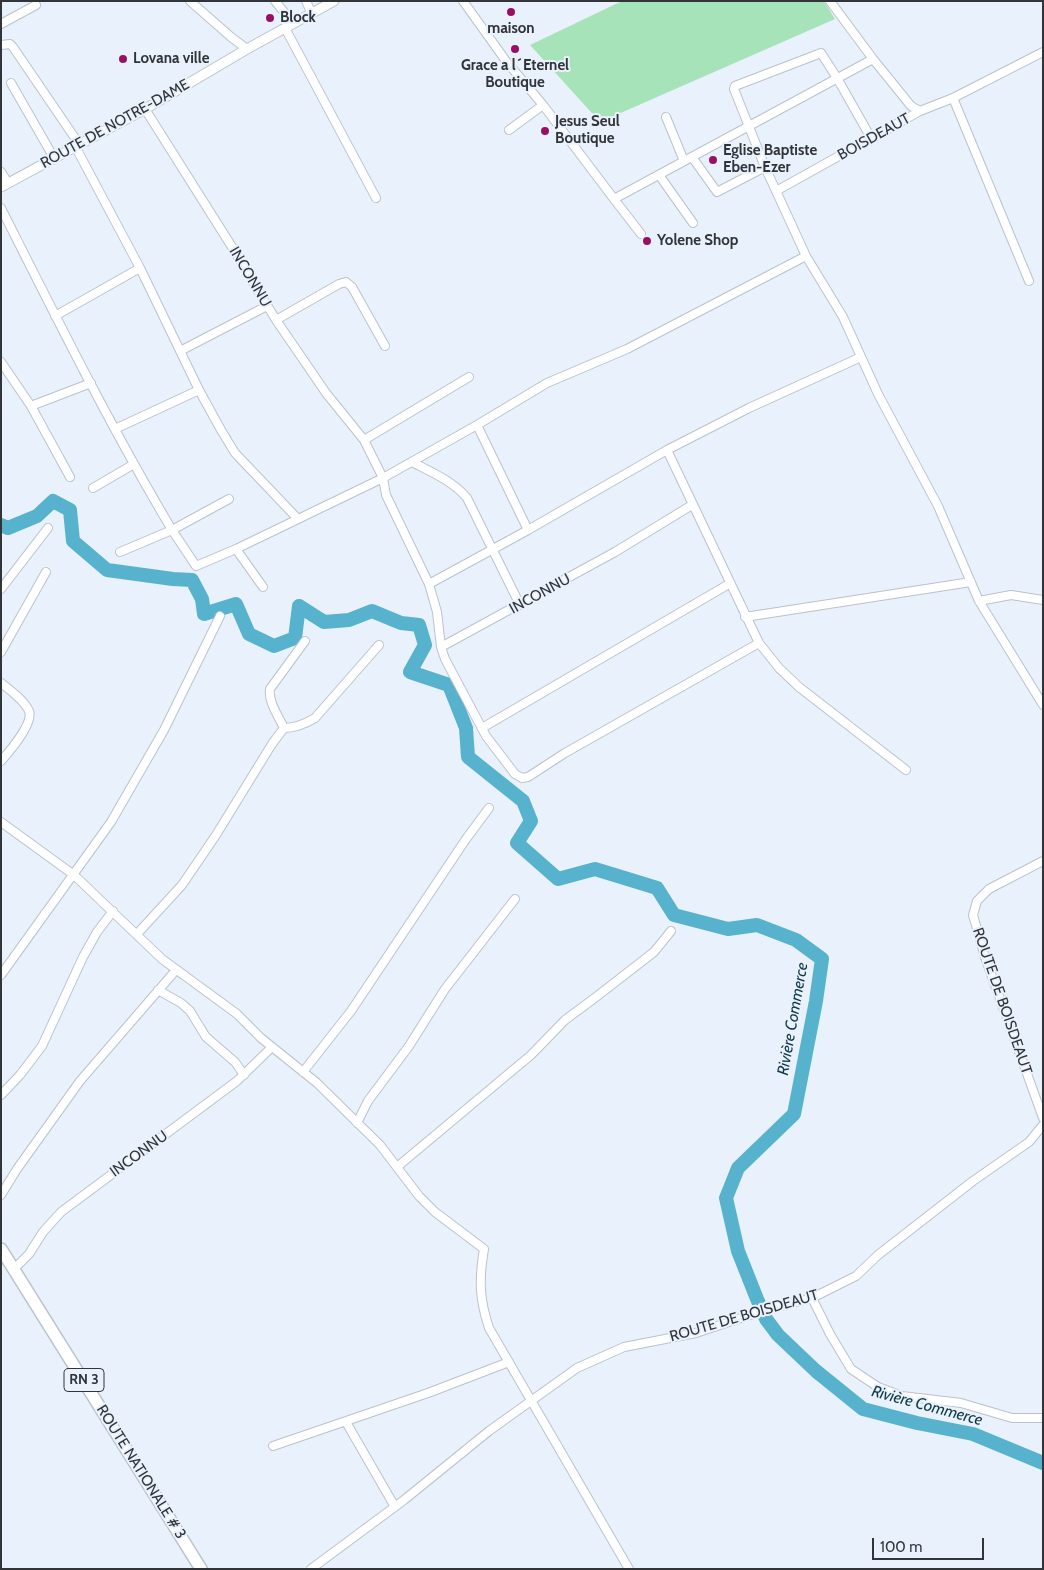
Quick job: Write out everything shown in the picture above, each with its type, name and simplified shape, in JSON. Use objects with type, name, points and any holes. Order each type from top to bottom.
[{"type":"main road","name":"ROUTE NATIONALE # 3","points":[[1,1249],[201,1569]]},
{"type":"street","points":[[190,1],[247,49]]},
{"type":"street","points":[[275,1],[376,198]]},
{"type":"street","points":[[306,1],[312,14]]},
{"type":"street","name":"ROUTE DE NOTRE-DAME","points":[[5,185],[145,110],[247,49],[334,1]]},
{"type":"street","points":[[463,1],[506,61],[543,105],[641,234]]},
{"type":"street","points":[[830,1],[911,106],[920,112]]},
{"type":"street","points":[[1,24],[36,5]]},
{"type":"street","points":[[1,45],[10,44],[77,145],[200,390],[235,453],[297,518]]},
{"type":"street","name":"BOISDEAUT","points":[[776,191],[920,112],[953,98],[1043,52]]},
{"type":"street","points":[[871,138],[838,78],[821,53],[735,86],[734,89],[765,167],[806,256],[843,317],[878,394],[938,506],[979,601],[1043,705]]},
{"type":"street","points":[[614,199],[873,59]]},
{"type":"street","points":[[10,83],[54,158]]},
{"type":"street","points":[[953,98],[1029,281]]},
{"type":"street","points":[[509,130],[543,105]]},
{"type":"street","name":"INCONNU","points":[[145,110],[276,320],[326,393],[364,440],[383,478]]},
{"type":"street","points":[[666,117],[684,162]]},
{"type":"street","points":[[692,157],[717,192],[765,167]]},
{"type":"street","points":[[1,172],[5,185]]},
{"type":"street","points":[[659,175],[693,223]]},
{"type":"street","points":[[1,208],[90,383],[148,490],[196,566],[236,549],[383,478],[477,426],[547,383],[627,349],[806,256]]},
{"type":"street","points":[[56,316],[140,268]]},
{"type":"street","points":[[276,320],[339,284],[346,282],[352,287],[385,346]]},
{"type":"street","points":[[180,351],[267,306]]},
{"type":"street","points":[[429,584],[493,550],[704,430],[861,357]]},
{"type":"street","points":[[1,362],[31,406],[70,477]]},
{"type":"street","points":[[364,440],[469,377]]},
{"type":"street","points":[[31,406],[90,383]]},
{"type":"street","points":[[115,429],[200,390]]},
{"type":"street","points":[[477,426],[528,530]]},
{"type":"street","points":[[667,450],[758,644],[779,668],[800,687],[906,770]]},
{"type":"street","points":[[412,462],[447,481],[467,498],[520,605]]},
{"type":"street","points":[[93,488],[134,464]]},
{"type":"street","points":[[383,478],[386,495],[429,584],[437,612],[441,647],[445,659],[482,728],[515,774],[522,778],[528,777],[573,749],[758,644]]},
{"type":"street","points":[[120,552],[172,530],[229,499]]},
{"type":"street","name":"INCONNU","points":[[441,647],[615,552],[692,505]]},
{"type":"street","points":[[1,589],[48,528]]},
{"type":"street","points":[[236,549],[263,587]]},
{"type":"street","points":[[1,652],[46,572]]},
{"type":"street","points":[[746,617],[970,582]]},
{"type":"street","points":[[482,728],[729,584]]},
{"type":"street","points":[[979,601],[1011,595],[1043,600]]},
{"type":"street","points":[[1,975],[111,822],[164,730],[220,616]]},
{"type":"street","points":[[284,728],[271,701],[270,689],[305,641]]},
{"type":"street","points":[[284,728],[294,728],[306,724],[315,718],[379,645]]},
{"type":"street","points":[[1,682],[29,711],[30,722],[1,761]]},
{"type":"street","points":[[137,934],[182,884],[216,835],[272,744],[284,728]]},
{"type":"street","points":[[303,1072],[351,1011],[466,839],[489,808]]},
{"type":"street","points":[[1,822],[74,875],[162,959],[237,1014],[272,1047],[317,1083],[380,1146],[419,1196],[435,1212],[484,1249],[480,1274],[482,1306],[489,1328],[630,1569]]},
{"type":"street","name":"ROUTE DE BOISDEAUT","points":[[1043,861],[989,889],[977,901],[973,916],[985,957],[1043,1118]]},
{"type":"street","points":[[357,1123],[368,1101],[405,1052],[446,989],[515,899]]},
{"type":"street","points":[[1,1095],[20,1075],[42,1046],[83,957],[97,932],[113,911]]},
{"type":"street","points":[[397,1167],[531,1055],[565,1020],[654,952],[671,931]]},
{"type":"street","points":[[1,1195],[17,1169],[80,1081],[176,970]]},
{"type":"street","points":[[158,990],[181,1003],[190,1011],[206,1037],[214,1046],[235,1062],[244,1074]]},
{"type":"street","name":"INCONNU","points":[[14,1269],[29,1254],[43,1232],[68,1206],[237,1081],[272,1047]]},
{"type":"street","name":"ROUTE DE BOISDEAUT","points":[[311,1569],[395,1507],[489,1431],[577,1368],[624,1347],[696,1333],[768,1309],[812,1298],[856,1276],[878,1255],[973,1181],[1029,1142],[1043,1125]]},
{"type":"street","points":[[812,1298],[830,1334],[851,1369],[878,1387],[902,1396],[960,1403],[1012,1418],[1043,1418]]},
{"type":"street","points":[[273,1446],[346,1422],[509,1362]]},
{"type":"street","points":[[346,1422],[395,1507]]},
{"type":"green space","points":[[622,1],[824,1],[835,19],[600,122],[530,45]]},
{"type":"waterway","name":"Rivière Commerce","points":[[1,525],[8,528],[37,516],[53,501],[70,510],[73,541],[107,570],[192,580],[202,599],[204,614],[236,604],[249,634],[274,646],[295,638],[299,606],[324,622],[349,620],[372,611],[401,623],[419,625],[425,645],[410,672],[449,685],[466,728],[468,757],[523,801],[531,821],[517,843],[558,879],[595,869],[657,888],[674,915],[728,929],[757,925],[796,940],[822,959],[816,1001],[794,1114],[738,1168],[726,1198],[738,1251],[757,1299],[766,1319],[778,1335],[816,1371],[863,1409],[917,1423],[973,1434],[1043,1463]]},
{"type":"place","name":"maison","points":[[511,12]]},
{"type":"place","name":"Block","points":[[270,18]]},
{"type":"place","name":"Grace a l´Eternel Boutique","points":[[515,49]]},
{"type":"place","name":"Lovana ville","points":[[123,59]]},
{"type":"place","name":"Jesus Seul Boutique","points":[[545,131]]},
{"type":"place","name":"Eglise Baptiste Eben-Ezer","points":[[713,160]]},
{"type":"place","name":"Yolene Shop","points":[[647,241]]}]
